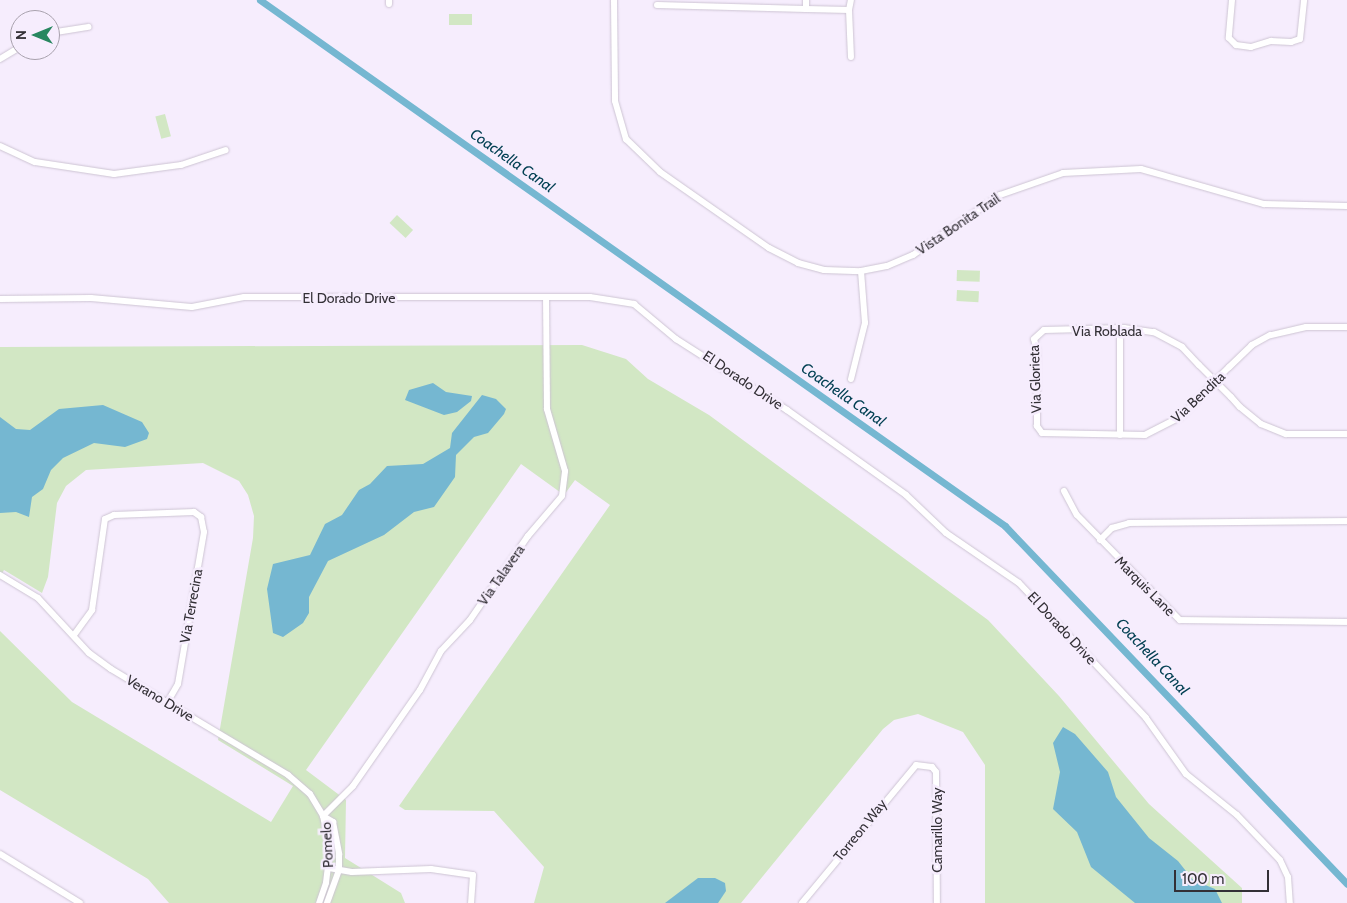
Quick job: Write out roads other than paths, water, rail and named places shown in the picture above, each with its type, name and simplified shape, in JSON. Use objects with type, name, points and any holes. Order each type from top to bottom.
[{"type":"street","name":"Vista Bonita Trail","points":[[614,0],[615,101],[626,139],[638,154],[769,248],[806,265],[861,271],[913,255],[1000,195],[1064,173],[1140,169],[1264,204],[1347,206]]},
{"type":"street","points":[[806,0],[806,9]]},
{"type":"street","points":[[851,0],[851,56]]},
{"type":"street","points":[[1232,0],[1229,38],[1236,45],[1251,47],[1271,40],[1292,42],[1300,38],[1304,0]]},
{"type":"street","points":[[657,5],[850,10]]},
{"type":"street","points":[[60,31],[89,27]]},
{"type":"street","points":[[0,146],[35,162],[65,169],[114,174],[173,167],[226,150]]},
{"type":"street","points":[[851,380],[865,323],[861,271]]},
{"type":"street","name":"El Dorado Drive","points":[[0,299],[91,298],[192,307],[244,298],[590,297],[634,304],[676,339],[764,394],[906,495],[946,533],[1004,570],[1140,712],[1186,774],[1237,815],[1280,860],[1288,877],[1290,903]]},
{"type":"street","name":"Via Talavera","points":[[323,816],[353,786],[420,690],[440,651],[470,620],[528,536],[562,496],[565,471],[547,403],[546,298]]},
{"type":"street","name":"Via Bendita","points":[[1038,430],[1047,435],[1145,435],[1163,428],[1215,382],[1252,345],[1270,335],[1306,327],[1347,327]]},
{"type":"street","points":[[1120,328],[1120,435]]},
{"type":"street","name":"Via Roblada","points":[[1040,331],[1143,329],[1167,338],[1262,424],[1303,436],[1347,434]]},
{"type":"street","name":"Via Glorieta","points":[[1038,430],[1038,351],[1034,339],[1040,331]]},
{"type":"street","name":"Marquis Lane","points":[[1064,491],[1077,515],[1180,620],[1347,622]]},
{"type":"street","name":"Via Terrecina","points":[[74,635],[92,610],[105,519],[114,515],[194,512],[204,522],[204,532],[178,684],[167,703]]},
{"type":"street","points":[[1100,540],[1112,528],[1128,523],[1347,521]]},
{"type":"street","name":"Verano Drive","points":[[0,575],[38,598],[89,653],[167,703],[288,775],[310,794],[323,816]]},
{"type":"street","name":"Torreon Way","points":[[802,903],[909,770],[923,765]]},
{"type":"street","name":"Camarillo Way","points":[[923,765],[936,772],[937,903]]},
{"type":"street","name":"Pomelo","points":[[319,903],[329,868],[323,816]]},
{"type":"street","name":"Pomelo","points":[[323,816],[333,822],[339,870],[327,903]]},
{"type":"street","points":[[0,854],[80,903]]},
{"type":"street","points":[[329,868],[339,870],[431,868],[473,875],[471,903]]},
{"type":"water","points":[[433,383],[446,392],[472,396],[471,401],[457,412],[444,415],[405,400],[409,390]]},
{"type":"water","points":[[482,395],[496,399],[506,409],[504,414],[488,433],[474,437],[456,455],[455,477],[434,507],[414,512],[384,535],[328,561],[309,597],[309,613],[303,623],[283,637],[273,633],[267,589],[273,564],[310,555],[325,524],[342,515],[359,490],[370,484],[387,466],[423,464],[450,448],[452,433]]},
{"type":"water","points":[[103,405],[142,422],[149,433],[147,439],[125,447],[94,443],[63,458],[51,470],[43,489],[32,497],[29,517],[16,512],[0,513],[0,417],[16,429],[30,430],[59,409]]},
{"type":"water","points":[[1063,727],[1075,734],[1108,772],[1116,797],[1149,838],[1178,861],[1193,880],[1215,889],[1222,903],[1135,903],[1091,867],[1077,832],[1053,809],[1060,772],[1053,743]]},
{"type":"water","points":[[698,878],[715,878],[725,883],[726,891],[718,903],[665,903]]},
{"type":"waterway","name":"Coachella Canal","points":[[260,0],[1005,526],[1347,884]]}]
